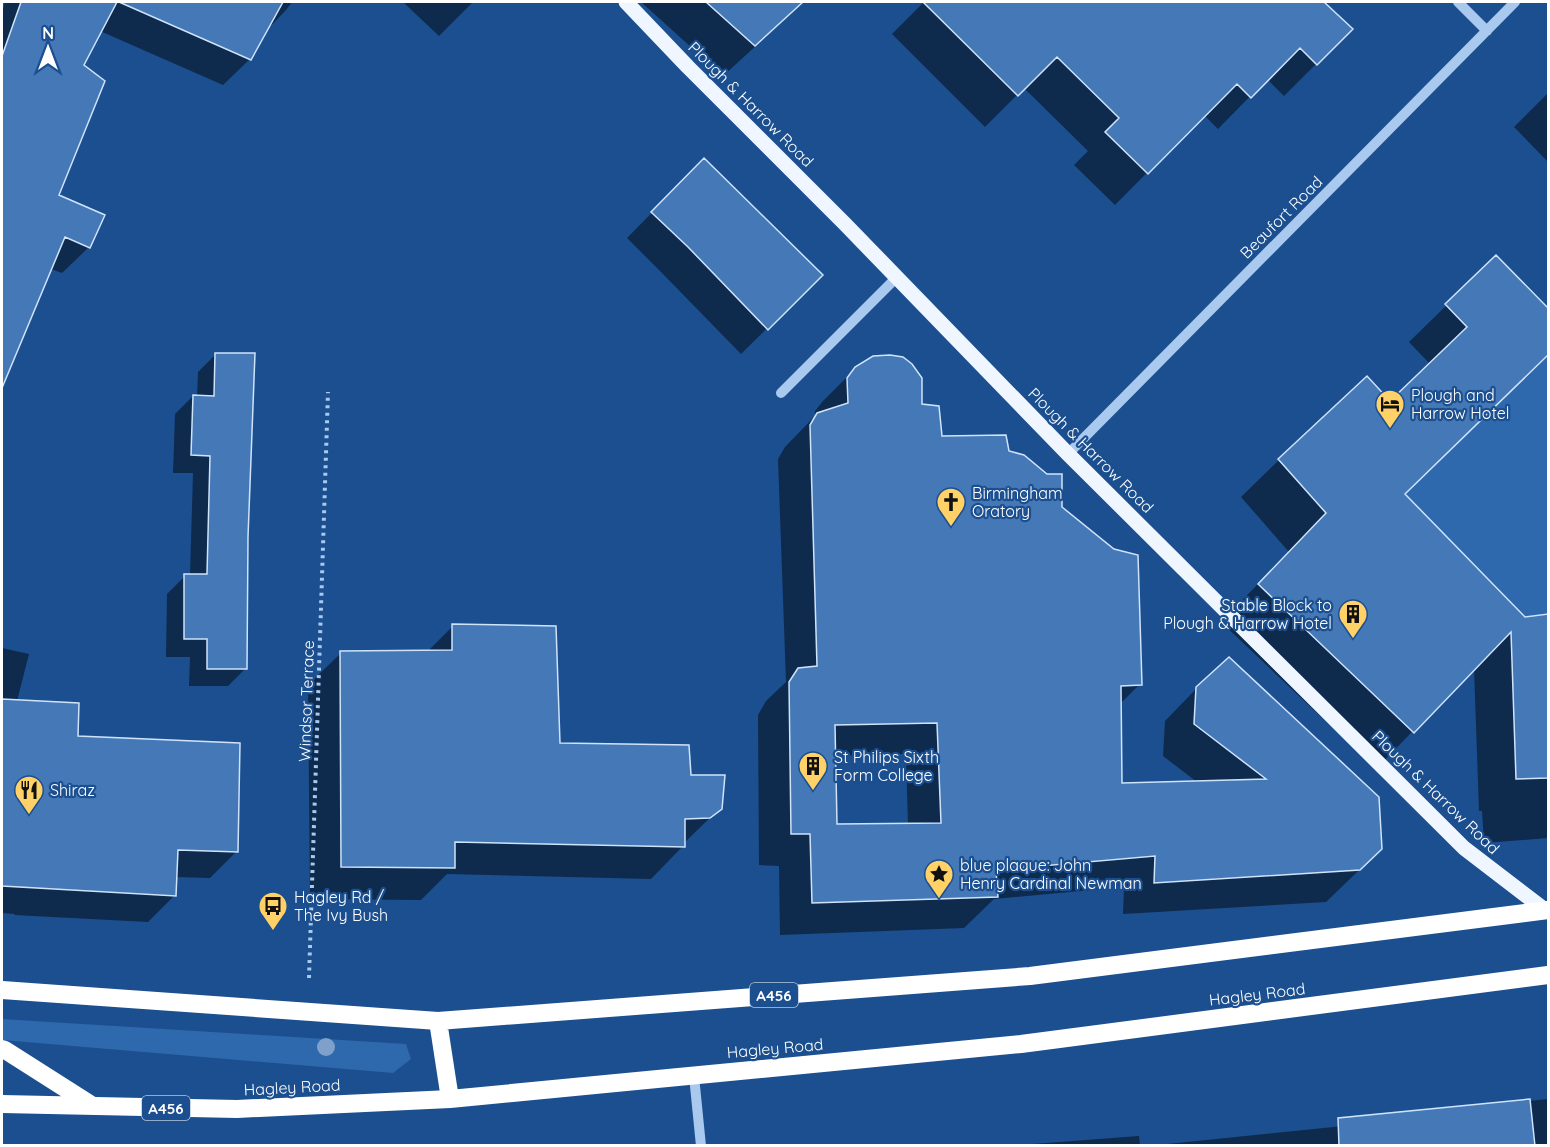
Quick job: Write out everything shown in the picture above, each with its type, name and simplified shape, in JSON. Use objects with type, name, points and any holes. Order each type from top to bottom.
[{"type":"highway","name":"A456","points":[[2,990],[438,1021],[1030,976],[1547,911]]},
{"type":"highway","name":"Hagley Road","points":[[2,1104],[237,1109],[450,1099],[1021,1044],[1548,975]]},
{"type":"highway","points":[[438,1021],[450,1099]]},
{"type":"highway","points":[[2,1049],[95,1107]]},
{"type":"main road","name":"Plough & Harrow Road","points":[[626,2],[688,68],[897,277],[1068,454],[1464,848],[1547,911]]},
{"type":"street","points":[[1458,2],[1487,31]]},
{"type":"street","name":"Beaufort Road","points":[[1068,454],[1515,2]]},
{"type":"street","points":[[781,393],[897,277]]},
{"type":"street","points":[[694,1076],[701,1146]]},
{"type":"path","name":"Windsor Terrace","points":[[308,1011],[327,392]]},
{"type":"shaded area","points":[[1548,355],[1548,614],[1517,618],[1503,594],[1405,494]]},
{"type":"shaded area","points":[[2,1019],[406,1044],[411,1059],[393,1073],[2,1040]]},
{"type":"building","points":[[21,2],[117,2],[84,65],[105,81],[59,195],[105,215],[90,248],[65,237],[2,388],[2,56]]},
{"type":"building","points":[[119,2],[283,2],[251,60]]},
{"type":"building","points":[[706,2],[803,2],[755,46]]},
{"type":"building","points":[[923,2],[1324,2],[1353,29],[1317,65],[1300,48],[1251,98],[1237,84],[1148,174],[1105,132],[1119,118],[1057,57],[1018,96]]},
{"type":"building","points":[[704,158],[823,275],[768,330],[651,212]]},
{"type":"building","name":"Plough and Harrow Hotel","points":[[1496,255],[1548,308],[1548,355],[1405,494],[1525,617],[1548,614],[1548,778],[1516,779],[1511,632],[1414,733],[1258,584],[1326,513],[1278,459],[1367,376],[1390,401],[1467,327],[1445,304]]},
{"type":"building","points":[[215,353],[255,353],[248,537],[247,669],[207,669],[207,639],[184,639],[184,574],[207,574],[210,456],[191,455],[193,395],[214,396]]},
{"type":"building","points":[[873,356],[903,357],[912,364],[922,378],[922,404],[939,406],[942,436],[1006,435],[1009,451],[1024,455],[1047,474],[1062,474],[1062,507],[1114,549],[1138,555],[1142,685],[1121,686],[1122,783],[1266,779],[1194,724],[1196,687],[1229,657],[1379,797],[1382,849],[1360,870],[1154,883],[1155,856],[996,870],[998,897],[812,903],[810,834],[791,834],[789,682],[798,668],[817,666],[810,425],[817,413],[848,403],[847,378],[855,367]],"holes":[[[937,723],[941,823],[837,824],[835,725]]]},
{"type":"building","points":[[452,624],[556,626],[560,743],[689,745],[691,775],[725,775],[722,809],[710,818],[685,819],[685,847],[455,842],[455,868],[341,867],[340,651],[452,650]]},
{"type":"building","points":[[2,699],[79,703],[78,736],[240,743],[238,852],[178,850],[176,896],[2,886]]},
{"type":"building","points":[[1530,1099],[1535,1146],[1339,1146],[1338,1118]]},
{"type":"place","name":"Plough and Harrow Hotel","points":[[1390,430]]},
{"type":"place","name":"Birmingham Oratory","points":[[951,528]]},
{"type":"place","name":"Stable Block to Plough & Harrow Hotel","points":[[1353,640]]},
{"type":"place","name":"St Philips Sixth Form College","points":[[813,792]]},
{"type":"place","name":"Shiraz","points":[[29,816]]},
{"type":"place","name":"blue plaque: John Henry Cardinal Newman","points":[[939,900]]},
{"type":"place","name":"Hagley Rd / The Ivy Bush","points":[[273,932]]}]
